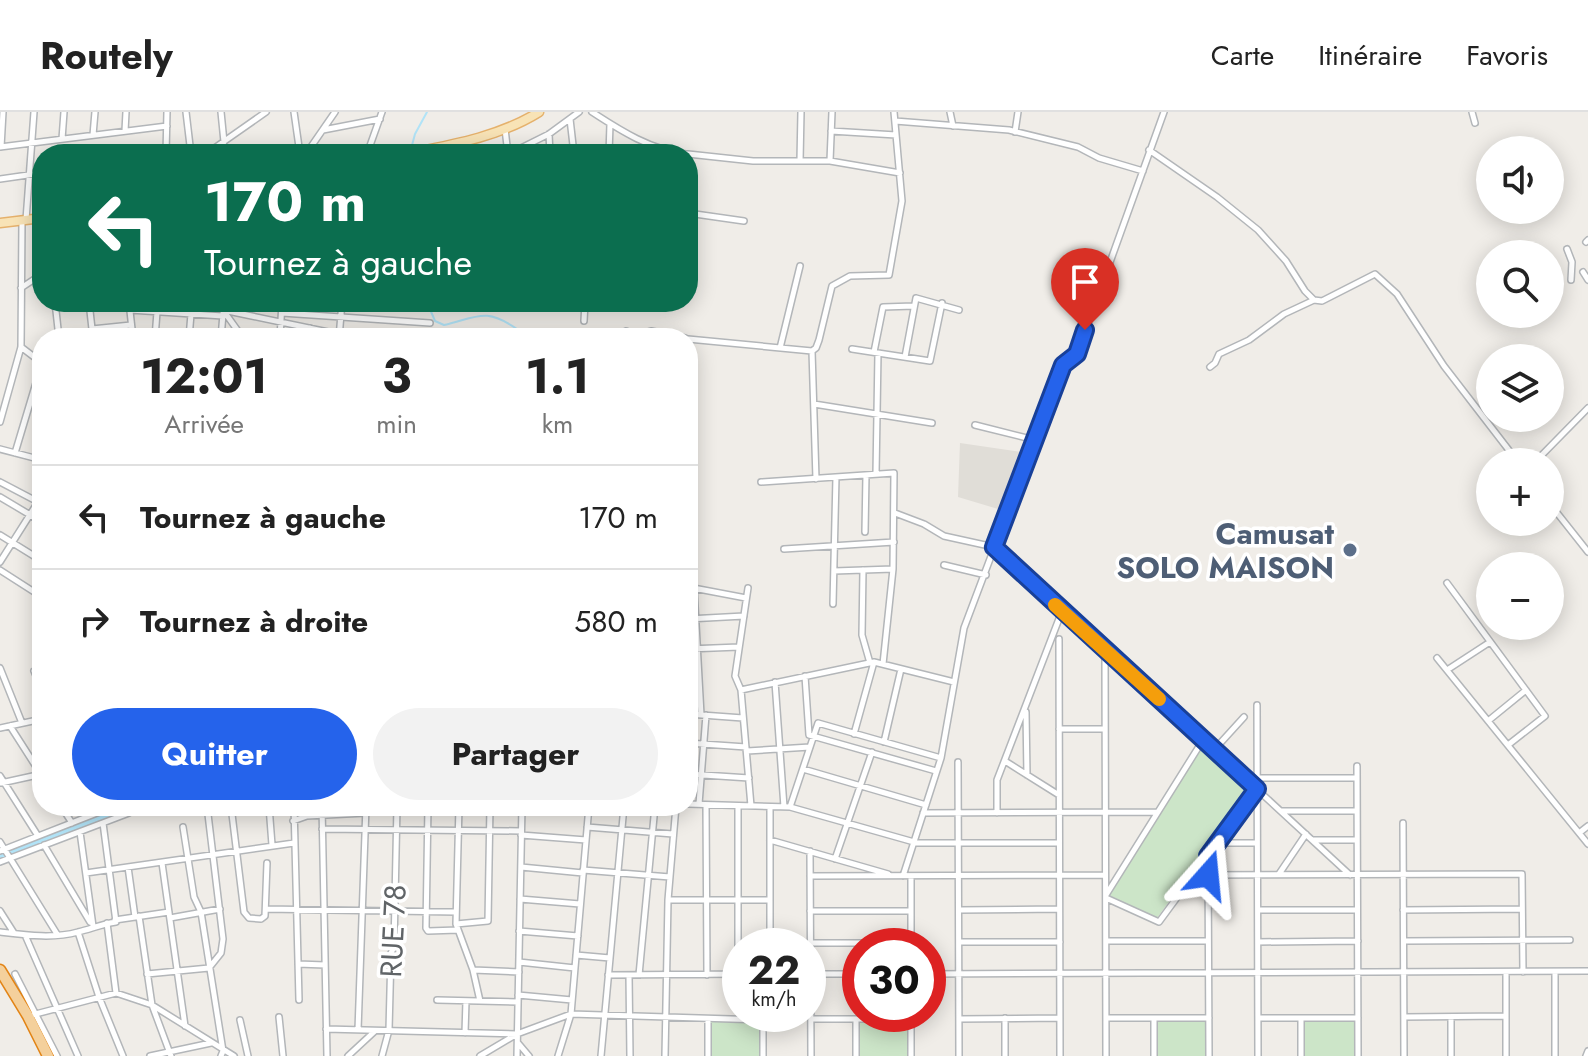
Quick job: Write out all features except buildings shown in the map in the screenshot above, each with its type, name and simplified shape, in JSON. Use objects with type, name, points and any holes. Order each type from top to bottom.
[{"type":"highway","points":[[0,970],[32,1014],[48,1056]]},
{"type":"main road","points":[[453,144],[505,129],[539,112]]},
{"type":"main road","points":[[0,223],[32,219]]},
{"type":"street","points":[[3,112],[0,147],[167,126]]},
{"type":"street","points":[[0,422],[21,347],[20,289],[34,112]]},
{"type":"street","points":[[62,139],[64,112]]},
{"type":"street","points":[[93,135],[95,112]]},
{"type":"street","points":[[125,131],[126,112]]},
{"type":"street","points":[[166,144],[167,112]]},
{"type":"street","points":[[186,112],[190,144]]},
{"type":"street","points":[[221,112],[224,142]]},
{"type":"street","points":[[221,144],[266,112]]},
{"type":"street","points":[[294,112],[299,144]]},
{"type":"street","points":[[313,144],[335,112]]},
{"type":"street","points":[[528,144],[549,134],[579,112]]},
{"type":"street","points":[[592,112],[649,144]]},
{"type":"street","points":[[800,161],[801,112]]},
{"type":"street","points":[[830,161],[832,112]]},
{"type":"street","points":[[698,339],[812,351],[819,340],[832,286],[850,276],[889,275],[902,201],[894,112]]},
{"type":"street","points":[[950,112],[953,126]]},
{"type":"street","points":[[1015,132],[1018,112]]},
{"type":"street","points":[[900,876],[941,758],[964,628],[1063,365],[1077,354],[1164,112]]},
{"type":"street","points":[[1472,112],[1475,123]]},
{"type":"street","points":[[323,130],[381,115]]},
{"type":"street","points":[[371,144],[381,115]]},
{"type":"street","points":[[570,118],[573,144]]},
{"type":"street","points":[[895,121],[1015,132],[1078,147],[1099,158],[1143,171]]},
{"type":"street","points":[[609,144],[610,124]]},
{"type":"street","points":[[505,129],[507,144]]},
{"type":"street","points":[[831,131],[896,135]]},
{"type":"street","points":[[549,134],[550,144]]},
{"type":"street","points":[[1149,150],[1258,230],[1286,261],[1314,300]]},
{"type":"street","points":[[698,155],[753,161],[830,161],[900,173]]},
{"type":"street","points":[[0,179],[32,175]]},
{"type":"street","points":[[698,214],[744,221]]},
{"type":"street","points":[[1567,249],[1572,262],[1571,280]]},
{"type":"street","points":[[780,348],[800,266]]},
{"type":"street","points":[[1583,272],[1588,280]]},
{"type":"street","points":[[1210,367],[1219,354],[1249,340],[1284,314],[1314,300],[1322,301],[1375,274],[1397,294],[1444,366],[1507,448]]},
{"type":"street","points":[[20,289],[32,281]]},
{"type":"street","points":[[905,357],[916,298],[959,310]]},
{"type":"street","points":[[852,349],[930,361],[942,303]]},
{"type":"street","points":[[876,474],[876,352],[883,307],[914,306]]},
{"type":"street","points":[[130,312],[131,328]]},
{"type":"street","points":[[156,328],[157,312],[223,313],[310,328]]},
{"type":"street","points":[[340,328],[341,312]]},
{"type":"street","points":[[584,312],[584,321]]},
{"type":"street","points":[[222,328],[223,313]]},
{"type":"street","points":[[223,313],[235,328]]},
{"type":"street","points":[[281,328],[282,313],[430,323]]},
{"type":"street","points":[[190,328],[191,314]]},
{"type":"street","points":[[102,328],[131,325]]},
{"type":"street","points":[[21,347],[32,355]]},
{"type":"street","points":[[812,351],[816,479]]},
{"type":"street","points":[[15,453],[32,396]]},
{"type":"street","points":[[814,404],[932,423]]},
{"type":"street","points":[[1549,448],[1588,408]]},
{"type":"street","points":[[975,425],[1035,440]]},
{"type":"street","points":[[0,449],[32,458]]},
{"type":"street","points":[[761,482],[894,473],[893,569],[883,664]]},
{"type":"street","points":[[865,532],[866,475]]},
{"type":"street","points":[[833,604],[836,477]]},
{"type":"street","points":[[0,482],[32,499]]},
{"type":"street","points":[[0,497],[31,515],[0,562]]},
{"type":"street","points":[[895,513],[944,536],[994,547],[1312,840],[1354,875]]},
{"type":"street","points":[[1564,522],[1588,552]]},
{"type":"street","points":[[0,535],[32,555]]},
{"type":"street","points":[[784,549],[894,542]]},
{"type":"street","points":[[944,565],[986,575]]},
{"type":"street","points":[[834,571],[893,569]]},
{"type":"street","points":[[0,570],[32,591]]},
{"type":"street","points":[[854,734],[872,663],[862,635],[863,570]]},
{"type":"street","points":[[1447,583],[1545,716],[1508,745]]},
{"type":"street","points":[[698,588],[746,598]]},
{"type":"street","points":[[748,588],[735,676],[741,690],[751,806]]},
{"type":"street","points":[[997,813],[997,780],[1062,611]]},
{"type":"street","points":[[698,619],[744,616]]},
{"type":"street","points":[[1059,639],[1060,1056]]},
{"type":"street","points":[[1447,670],[1490,642]]},
{"type":"street","points":[[707,975],[702,774],[704,715],[698,649],[739,647]]},
{"type":"street","points":[[1105,650],[1106,1056]]},
{"type":"street","points":[[1437,658],[1588,844]]},
{"type":"street","points":[[741,690],[872,663],[954,682]]},
{"type":"street","points":[[0,668],[22,723]]},
{"type":"street","points":[[884,742],[901,669]]},
{"type":"street","points":[[805,676],[809,735],[936,771]]},
{"type":"street","points":[[775,682],[787,807]]},
{"type":"street","points":[[1488,721],[1526,690]]},
{"type":"street","points":[[1026,705],[1027,775]]},
{"type":"street","points":[[1257,705],[1258,1056]]},
{"type":"street","points":[[698,715],[743,718]]},
{"type":"street","points":[[1214,750],[1244,717]]},
{"type":"street","points":[[0,728],[32,721]]},
{"type":"street","points":[[787,807],[818,723],[941,758]]},
{"type":"street","points":[[10,726],[32,760]]},
{"type":"street","points":[[1059,729],[1105,729]]},
{"type":"street","points":[[1106,896],[1203,740]]},
{"type":"street","points":[[698,744],[746,749],[810,747]]},
{"type":"street","points":[[835,859],[872,752]]},
{"type":"street","points":[[1005,761],[1059,795]]},
{"type":"street","points":[[958,762],[959,1056]]},
{"type":"street","points":[[1357,766],[1354,875],[1358,941],[1358,1056]]},
{"type":"street","points":[[803,769],[926,805]]},
{"type":"street","points":[[698,774],[749,778]]},
{"type":"street","points":[[32,776],[1,781],[38,836]]},
{"type":"street","points":[[1257,778],[1357,778]]},
{"type":"street","points":[[1106,896],[1159,922],[1257,789]]},
{"type":"street","points":[[698,804],[787,807],[914,842],[1059,843]]},
{"type":"street","points":[[738,806],[738,928]]},
{"type":"street","points":[[770,807],[770,928]]},
{"type":"street","points":[[1281,811],[1357,811]]},
{"type":"street","points":[[923,813],[1157,812]]},
{"type":"street","points":[[67,816],[72,823]]},
{"type":"street","points":[[0,862],[6,853],[38,836],[90,816]]},
{"type":"street","points":[[6,853],[44,845],[121,816]]},
{"type":"street","points":[[147,974],[209,968],[223,948],[208,816]]},
{"type":"street","points":[[232,816],[246,916],[261,919],[265,916],[267,863]]},
{"type":"street","points":[[270,816],[272,845]]},
{"type":"street","points":[[293,816],[299,1000]]},
{"type":"street","points":[[293,821],[317,816]]},
{"type":"street","points":[[322,816],[327,1056]]},
{"type":"street","points":[[358,1030],[366,816]]},
{"type":"street","name":"RUE 78","points":[[382,1056],[389,1030],[397,816]]},
{"type":"street","points":[[428,816],[428,931],[488,921],[490,816]]},
{"type":"street","points":[[459,816],[457,927],[473,970],[480,1001]]},
{"type":"street","points":[[517,1056],[522,816]]},
{"type":"street","points":[[558,1056],[571,1014],[588,816]]},
{"type":"street","points":[[601,1056],[623,816]]},
{"type":"street","points":[[639,975],[654,816]]},
{"type":"street","points":[[665,1056],[668,900],[675,816]]},
{"type":"street","points":[[103,823],[115,920]]},
{"type":"street","points":[[1403,823],[1404,1056]]},
{"type":"street","points":[[1579,833],[1588,826]]},
{"type":"street","points":[[183,827],[194,897],[201,912],[222,1054]]},
{"type":"street","points":[[587,827],[673,834]]},
{"type":"street","points":[[322,829],[489,831],[586,840]]},
{"type":"street","points":[[80,832],[93,926]]},
{"type":"street","points":[[1279,875],[1306,834]]},
{"type":"street","points":[[770,840],[900,876]]},
{"type":"street","points":[[1312,840],[1357,840]]},
{"type":"street","points":[[0,842],[57,934]]},
{"type":"street","points":[[86,873],[294,843]]},
{"type":"street","points":[[1217,843],[1257,843]]},
{"type":"street","points":[[44,845],[93,926]]},
{"type":"street","points":[[810,851],[811,928]]},
{"type":"street","points":[[1208,856],[1209,1056]]},
{"type":"street","points":[[162,863],[186,1026]]},
{"type":"street","points":[[128,867],[152,1005],[170,1054]]},
{"type":"street","points":[[521,867],[670,877]]},
{"type":"street","points":[[1193,875],[1522,874],[1523,972]]},
{"type":"street","points":[[810,876],[1106,875]]},
{"type":"street","points":[[911,876],[911,928]]},
{"type":"street","points":[[520,899],[580,904]]},
{"type":"street","points":[[668,900],[770,900]]},
{"type":"street","points":[[0,932],[25,935],[78,932],[137,916],[220,909]]},
{"type":"street","points":[[266,909],[456,912]]},
{"type":"street","points":[[959,910],[1059,909]]},
{"type":"street","points":[[1403,910],[1522,909]]},
{"type":"street","points":[[1258,910],[1357,910]]},
{"type":"street","points":[[0,911],[15,934]]},
{"type":"street","points":[[810,911],[911,911]]},
{"type":"street","points":[[107,923],[116,993]]},
{"type":"street","points":[[519,931],[578,936]]},
{"type":"street","points":[[78,932],[99,997],[123,1056]]},
{"type":"street","points":[[25,935],[78,1056]]},
{"type":"street","points":[[1404,941],[1570,940]]},
{"type":"street","points":[[1106,941],[1208,941]]},
{"type":"street","points":[[1258,942],[1358,941]]},
{"type":"street","points":[[959,942],[1060,942]]},
{"type":"street","points":[[576,955],[610,958]]},
{"type":"street","points":[[519,962],[575,968]]},
{"type":"street","points":[[298,964],[325,965]]},
{"type":"street","points":[[473,970],[519,972]]},
{"type":"street","points":[[946,974],[1588,971]]},
{"type":"street","points":[[1506,972],[1506,1056]]},
{"type":"street","points":[[1555,972],[1555,1056]]},
{"type":"street","points":[[15,974],[32,1014],[57,1056]]},
{"type":"street","points":[[608,975],[722,975]]},
{"type":"street","points":[[629,975],[630,1056]]},
{"type":"street","points":[[32,1014],[116,993],[152,1005],[211,1043],[222,1054],[234,1056]]},
{"type":"street","points":[[437,1000],[572,1000]]},
{"type":"street","points":[[465,1033],[466,1001]]},
{"type":"street","points":[[480,1056],[517,1034],[571,1014],[722,1018]]},
{"type":"street","points":[[1404,1017],[1506,1016]]},
{"type":"street","points":[[279,1017],[283,1056]]},
{"type":"street","points":[[1451,1017],[1451,1056]]},
{"type":"street","points":[[1005,1018],[1005,1056]]},
{"type":"street","points":[[959,1019],[1060,1018]]},
{"type":"street","points":[[1106,1018],[1209,1018]]},
{"type":"street","points":[[1154,1018],[1154,1056]]},
{"type":"street","points":[[1258,1018],[1358,1018]]},
{"type":"street","points":[[1301,1018],[1301,1056]]},
{"type":"street","points":[[708,1019],[708,1056]]},
{"type":"street","points":[[240,1020],[248,1056]]},
{"type":"street","points":[[326,1029],[517,1034]]},
{"type":"street","points":[[349,1056],[376,1030]]},
{"type":"street","points":[[763,1032],[763,1056]]},
{"type":"street","points":[[811,1032],[811,1056]]},
{"type":"street","points":[[856,1032],[856,1056]]},
{"type":"street","points":[[911,1032],[911,1056]]},
{"type":"street","points":[[517,1042],[529,1056]]},
{"type":"street","points":[[150,1056],[211,1043]]},
{"type":"shaded area","points":[[960,443],[1028,453],[1008,512],[958,497]]},
{"type":"green space","points":[[1204,742],[1253,787],[1157,918],[1108,895]]},
{"type":"green space","points":[[1155,1019],[1207,1020],[1207,1056],[1155,1056]]},
{"type":"green space","points":[[1304,1021],[1355,1021],[1355,1056],[1303,1056]]},
{"type":"green space","points":[[710,1022],[722,1022],[722,1032],[762,1032],[762,1056],[710,1056]]},
{"type":"green space","points":[[858,1032],[909,1032],[909,1056],[857,1056]]},
{"type":"water","points":[[97,816],[113,816],[0,860],[0,853]]},
{"type":"waterway","points":[[412,144],[427,112]]},
{"type":"waterway","points":[[431,312],[435,321],[444,325],[489,316],[515,328]]},
{"type":"slow traffic","points":[[1055,605],[1159,699]]},
{"type":"place","name":"Camusat SOLO MAISON","points":[[1350,550]]},
{"type":"route","points":[[1085,330],[1077,354],[1063,365],[994,547],[1257,789],[1208,856],[1208,875]]}]
